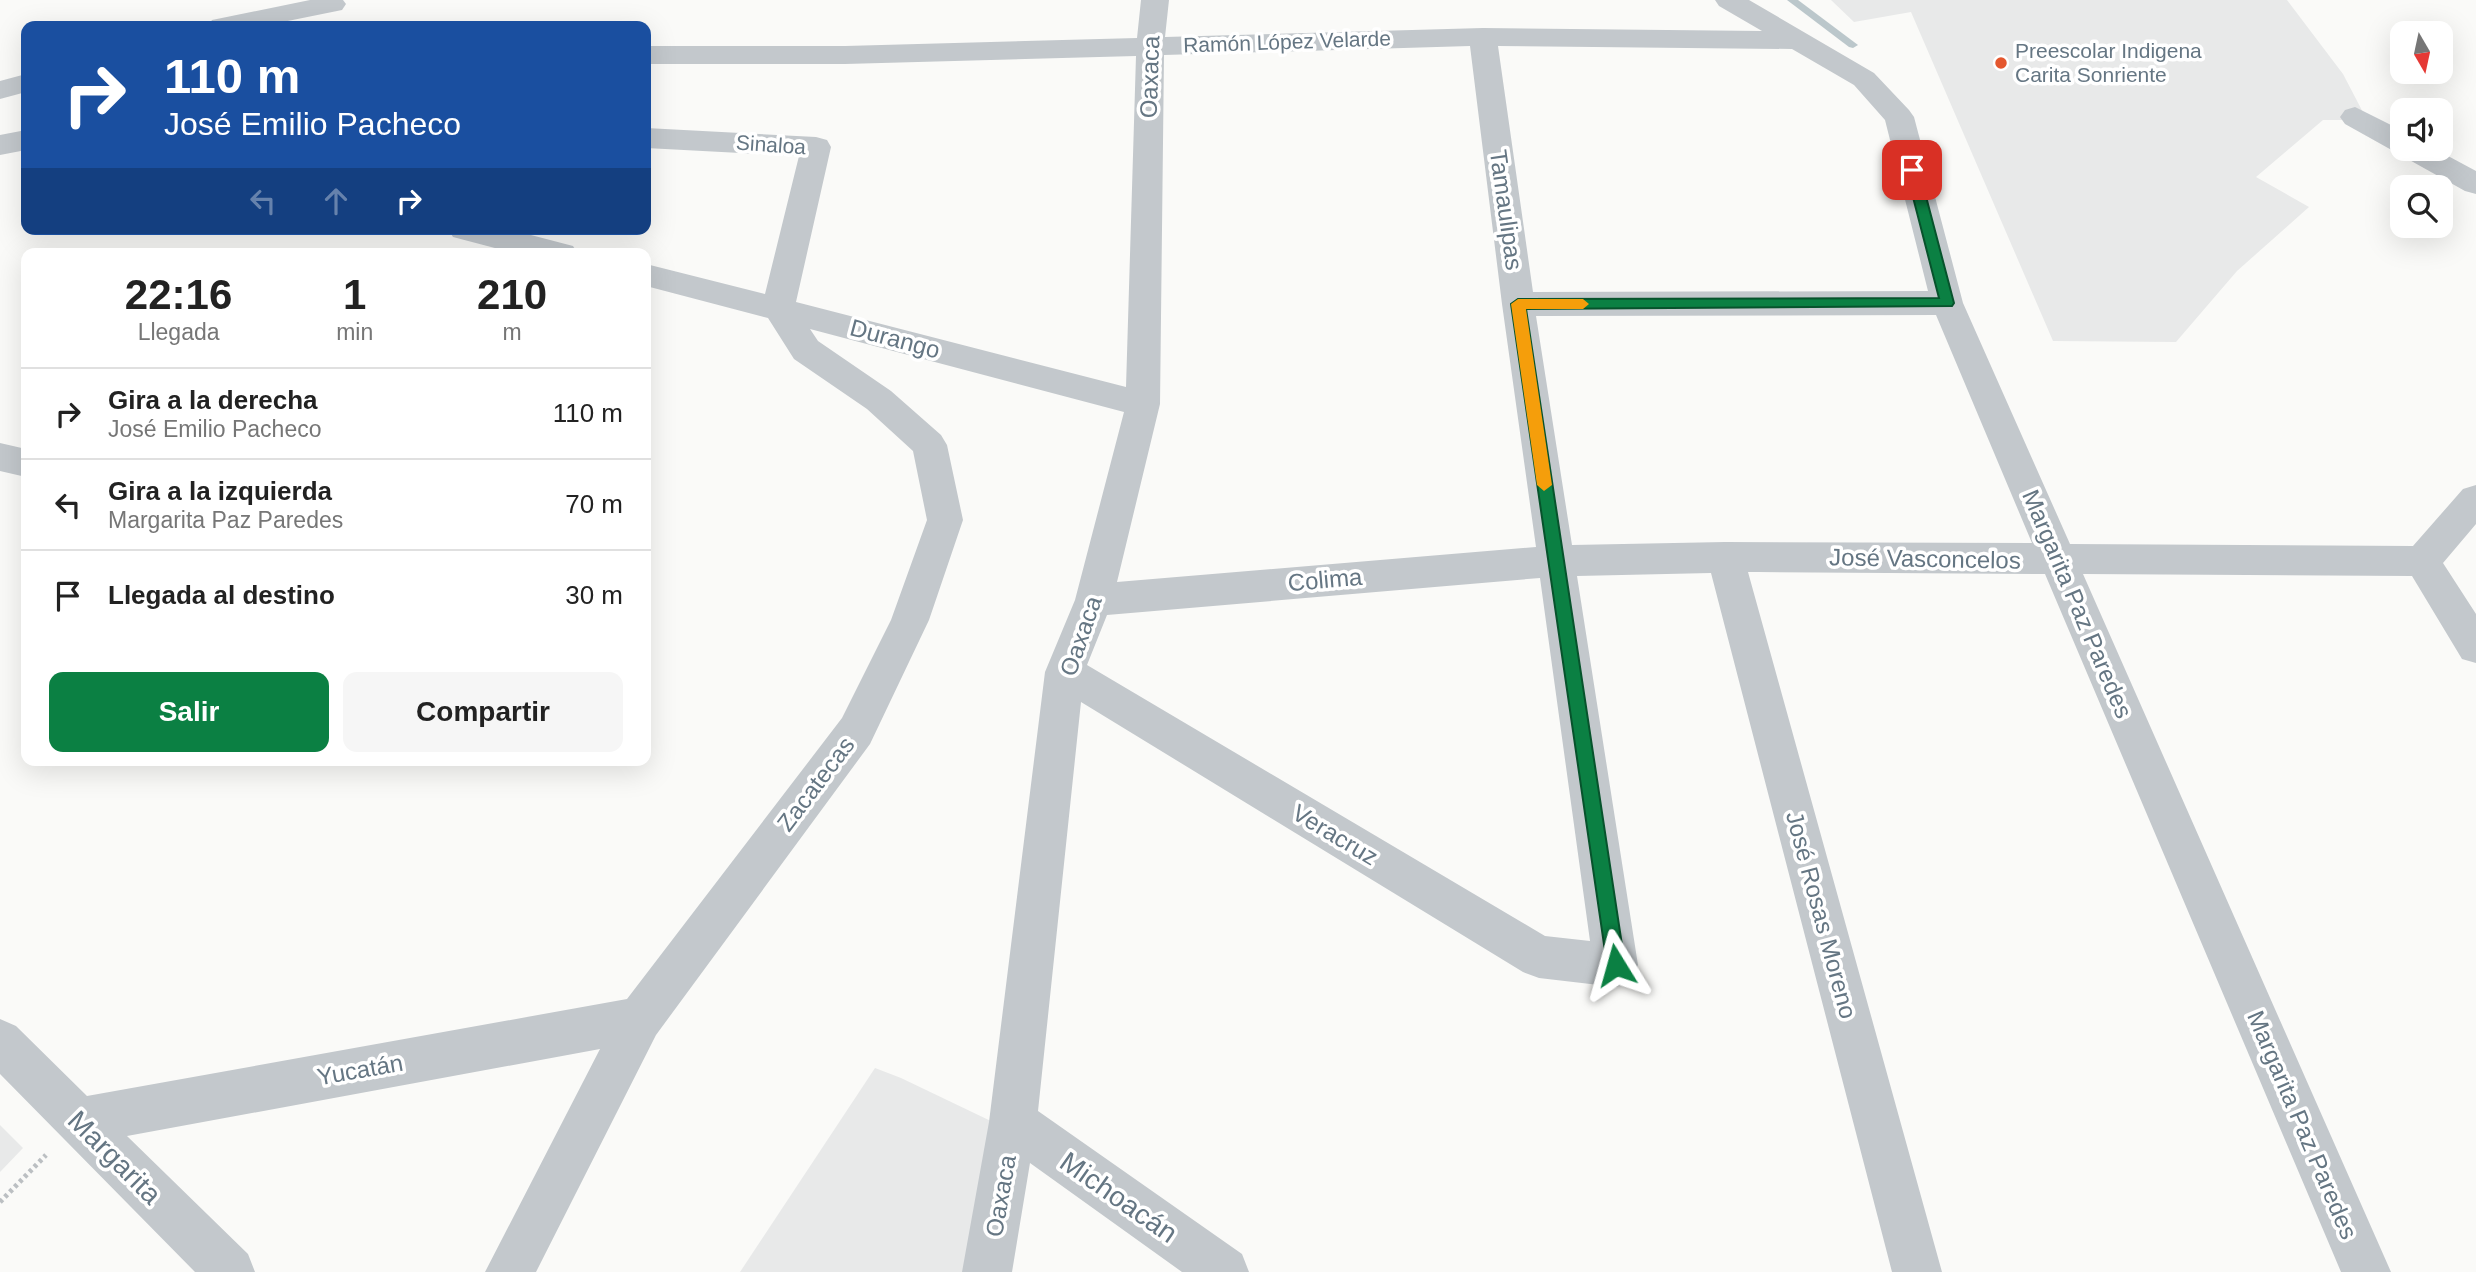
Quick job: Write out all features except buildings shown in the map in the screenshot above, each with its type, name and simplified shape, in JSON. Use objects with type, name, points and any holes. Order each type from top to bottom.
[{"type":"street","name":"Oaxaca","points":[[987,1272],[1013,1122],[1065,672],[1094,600],[1143,404],[1150,46],[1154,0]]},
{"type":"street","name":"Margarita Paz Paredes","points":[[1729,0],[1864,79],[1899,117],[1947,303],[2366,1272]]},
{"type":"street","points":[[247,21],[332,4]]},
{"type":"street","name":"Ramón López Velarde","points":[[651,54],[845,55],[1483,37],[1797,40]]},
{"type":"street","name":"Tamaulipas","points":[[1483,37],[1518,304],[1616,965]]},
{"type":"street","points":[[0,90],[21,84]]},
{"type":"street","points":[[2355,117],[2390,137]]},
{"type":"street","name":"Sinaloa","points":[[651,138],[816,146],[778,308]]},
{"type":"street","points":[[0,145],[21,141]]},
{"type":"street","points":[[2434,161],[2476,184]]},
{"type":"street","points":[[488,235],[538,248]]},
{"type":"street","name":"Durango","points":[[651,276],[1143,404]]},
{"type":"street","points":[[1518,304],[1947,303]]},
{"type":"street","name":"Zacatecas","points":[[510,1272],[640,1019],[856,731],[910,620],[945,520],[929,445],[879,400],[806,350],[778,308]]},
{"type":"street","points":[[0,457],[21,462]]},
{"type":"street","points":[[2476,499],[2422,561],[2476,647]]},
{"type":"street","name":"José Vasconcelos","points":[[1555,561],[1725,557],[2422,561]]},
{"type":"street","name":"José Rosas Moreno","points":[[1725,557],[1917,1272]]},
{"type":"street","name":"Colima","points":[[1094,600],[1555,561]]},
{"type":"street","name":"Veracruz","points":[[1065,672],[1539,957],[1616,965]]},
{"type":"street","name":"Yucatán","points":[[79,1121],[640,1019]]},
{"type":"street","name":"Margarita","points":[[0,1042],[230,1272]]},
{"type":"street","name":"Michoacán","points":[[1013,1122],[1224,1272]]},
{"type":"path","points":[[0,1202],[79,1121]]},
{"type":"shaded area","points":[[1831,0],[2287,0],[2343,74],[2367,120],[2323,120],[2256,177],[2309,207],[2237,271],[2176,342],[2053,341],[1911,12],[1854,22]]},
{"type":"shaded area","points":[[875,1068],[995,1123],[966,1272],[740,1272]]},
{"type":"shaded area","points":[[0,1125],[23,1148],[0,1172]]},
{"type":"waterway","points":[[1792,0],[1853,45]]},
{"type":"slow traffic","points":[[1544,485],[1518,304],[1583,304]]},
{"type":"place","name":"Preescolar Indigena Carita Sonriente","points":[[2001,63]]},
{"type":"route","points":[[1616,965],[1518,304],[1947,303],[1912,170]]}]
